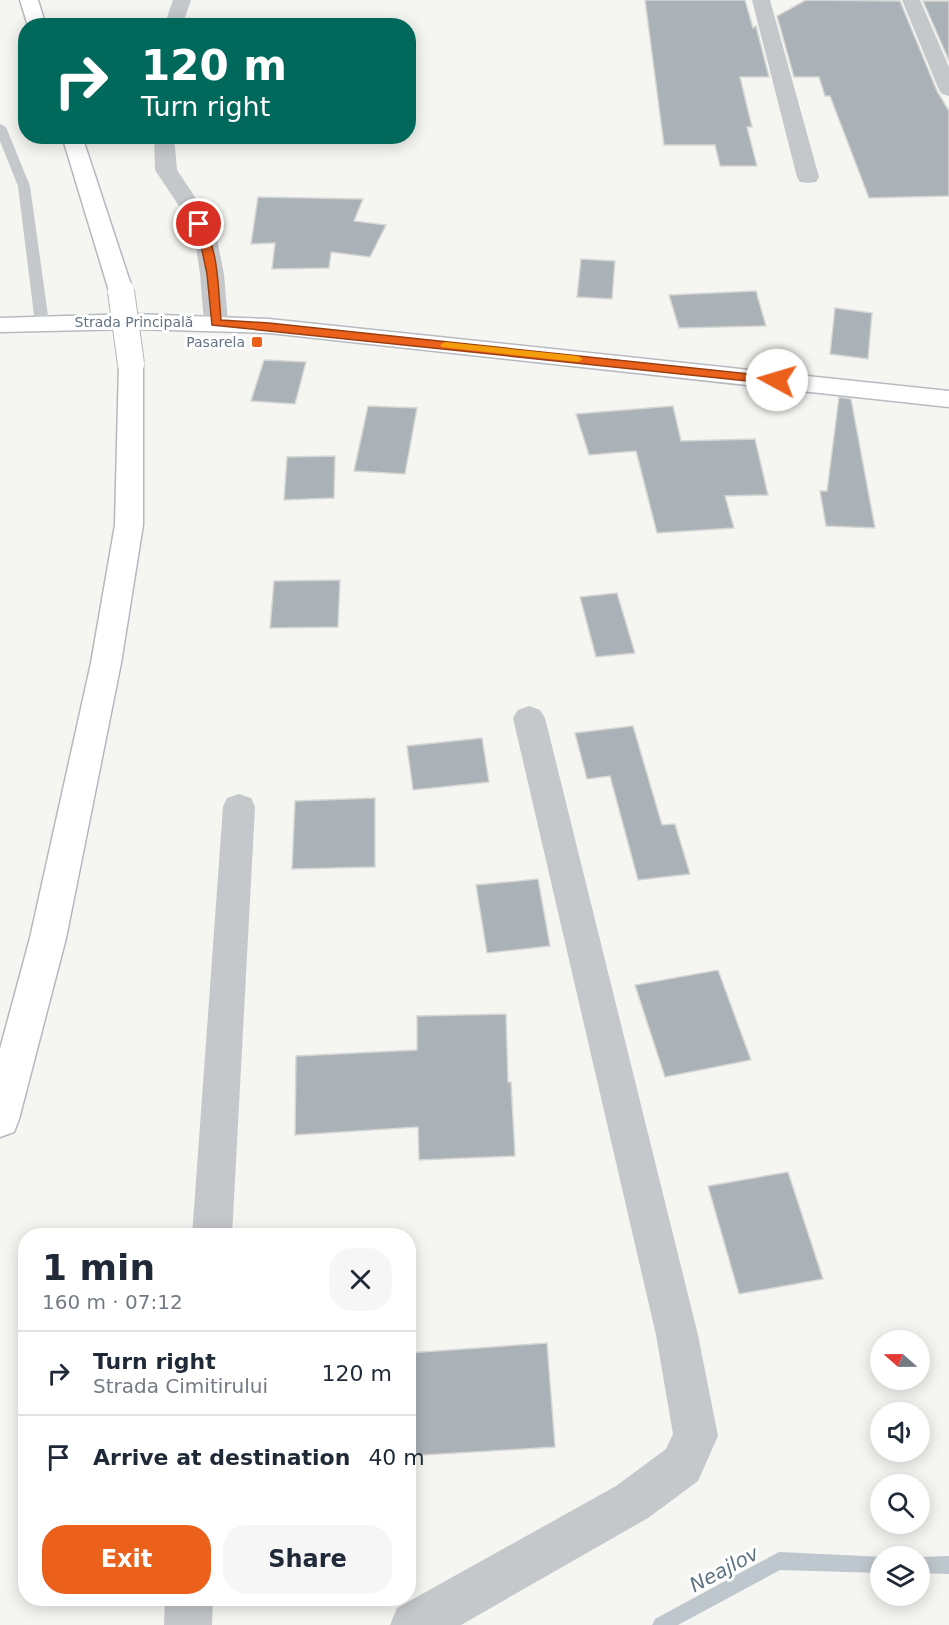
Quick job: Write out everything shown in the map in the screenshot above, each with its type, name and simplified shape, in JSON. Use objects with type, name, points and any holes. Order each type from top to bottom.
[{"type":"main road","points":[[29,0],[35,18]]},
{"type":"main road","points":[[0,1119],[48,938],[106,663],[129,525],[131,364],[121,291],[75,144]]},
{"type":"main road","name":"Strada Principală","points":[[0,325],[216,323],[269,326],[949,399]]},
{"type":"street","points":[[176,18],[182,0]]},
{"type":"street","points":[[761,0],[808,177]]},
{"type":"street","points":[[911,0],[949,90]]},
{"type":"street","points":[[164,144],[166,170],[192,210],[206,239],[212,274],[216,323]]},
{"type":"street","points":[[414,1625],[632,1502],[682,1465],[696,1436],[674,1324],[529,718]]},
{"type":"street","points":[[212,1228],[238,807]]},
{"type":"street","points":[[188,1625],[189,1606]]},
{"type":"lane","points":[[0,127],[24,186],[42,323]]},
{"type":"building","points":[[645,0],[745,0],[753,28],[756,26],[769,77],[740,77],[752,127],[747,127],[757,166],[720,166],[715,145],[664,145]]},
{"type":"building","points":[[806,0],[900,1],[937,91],[949,111],[949,196],[869,198],[830,96],[825,96],[819,77],[794,77],[777,16]]},
{"type":"building","points":[[923,1],[949,1],[949,61]]},
{"type":"building","points":[[258,197],[363,199],[354,221],[386,225],[370,257],[331,252],[329,268],[272,269],[275,243],[251,244]]},
{"type":"building","points":[[581,259],[615,261],[612,299],[577,297]]},
{"type":"building","points":[[756,291],[766,326],[679,328],[669,295]]},
{"type":"building","points":[[835,308],[872,313],[868,359],[830,354]]},
{"type":"building","points":[[264,360],[306,362],[295,404],[251,401]]},
{"type":"building","points":[[839,397],[851,399],[875,528],[826,526],[820,491],[827,491]]},
{"type":"building","points":[[368,406],[417,408],[405,474],[354,471]]},
{"type":"building","points":[[673,406],[681,441],[755,439],[768,495],[725,496],[734,528],[657,533],[636,451],[589,455],[576,414]]},
{"type":"building","points":[[335,456],[334,498],[284,500],[287,457]]},
{"type":"building","points":[[340,580],[338,627],[270,628],[274,581]]},
{"type":"building","points":[[617,593],[635,653],[596,657],[580,597]]},
{"type":"building","points":[[633,726],[662,825],[675,824],[690,874],[638,880],[610,776],[587,779],[575,733]]},
{"type":"building","points":[[482,738],[489,782],[413,790],[407,746]]},
{"type":"building","points":[[375,798],[375,867],[292,869],[295,801]]},
{"type":"building","points":[[538,879],[550,946],[487,953],[476,885]]},
{"type":"building","points":[[718,970],[751,1060],[665,1077],[635,985]]},
{"type":"building","points":[[506,1014],[508,1082],[511,1082],[515,1156],[419,1160],[418,1127],[295,1135],[296,1056],[417,1050],[417,1016]]},
{"type":"building","points":[[788,1172],[823,1279],[739,1294],[708,1186]]},
{"type":"building","points":[[547,1343],[555,1447],[416,1456],[416,1352]]},
{"type":"waterway","name":"Neajlov","points":[[661,1625],[779,1561],[870,1564]]},
{"type":"waterway","name":"Neajlov","points":[[930,1565],[949,1565]]},
{"type":"slow traffic","points":[[445,345],[578,359]]},
{"type":"place","name":"Pasarela","points":[[257,342]]},
{"type":"route","points":[[199,224],[206,239],[212,274],[216,323],[269,326],[777,380]]}]
